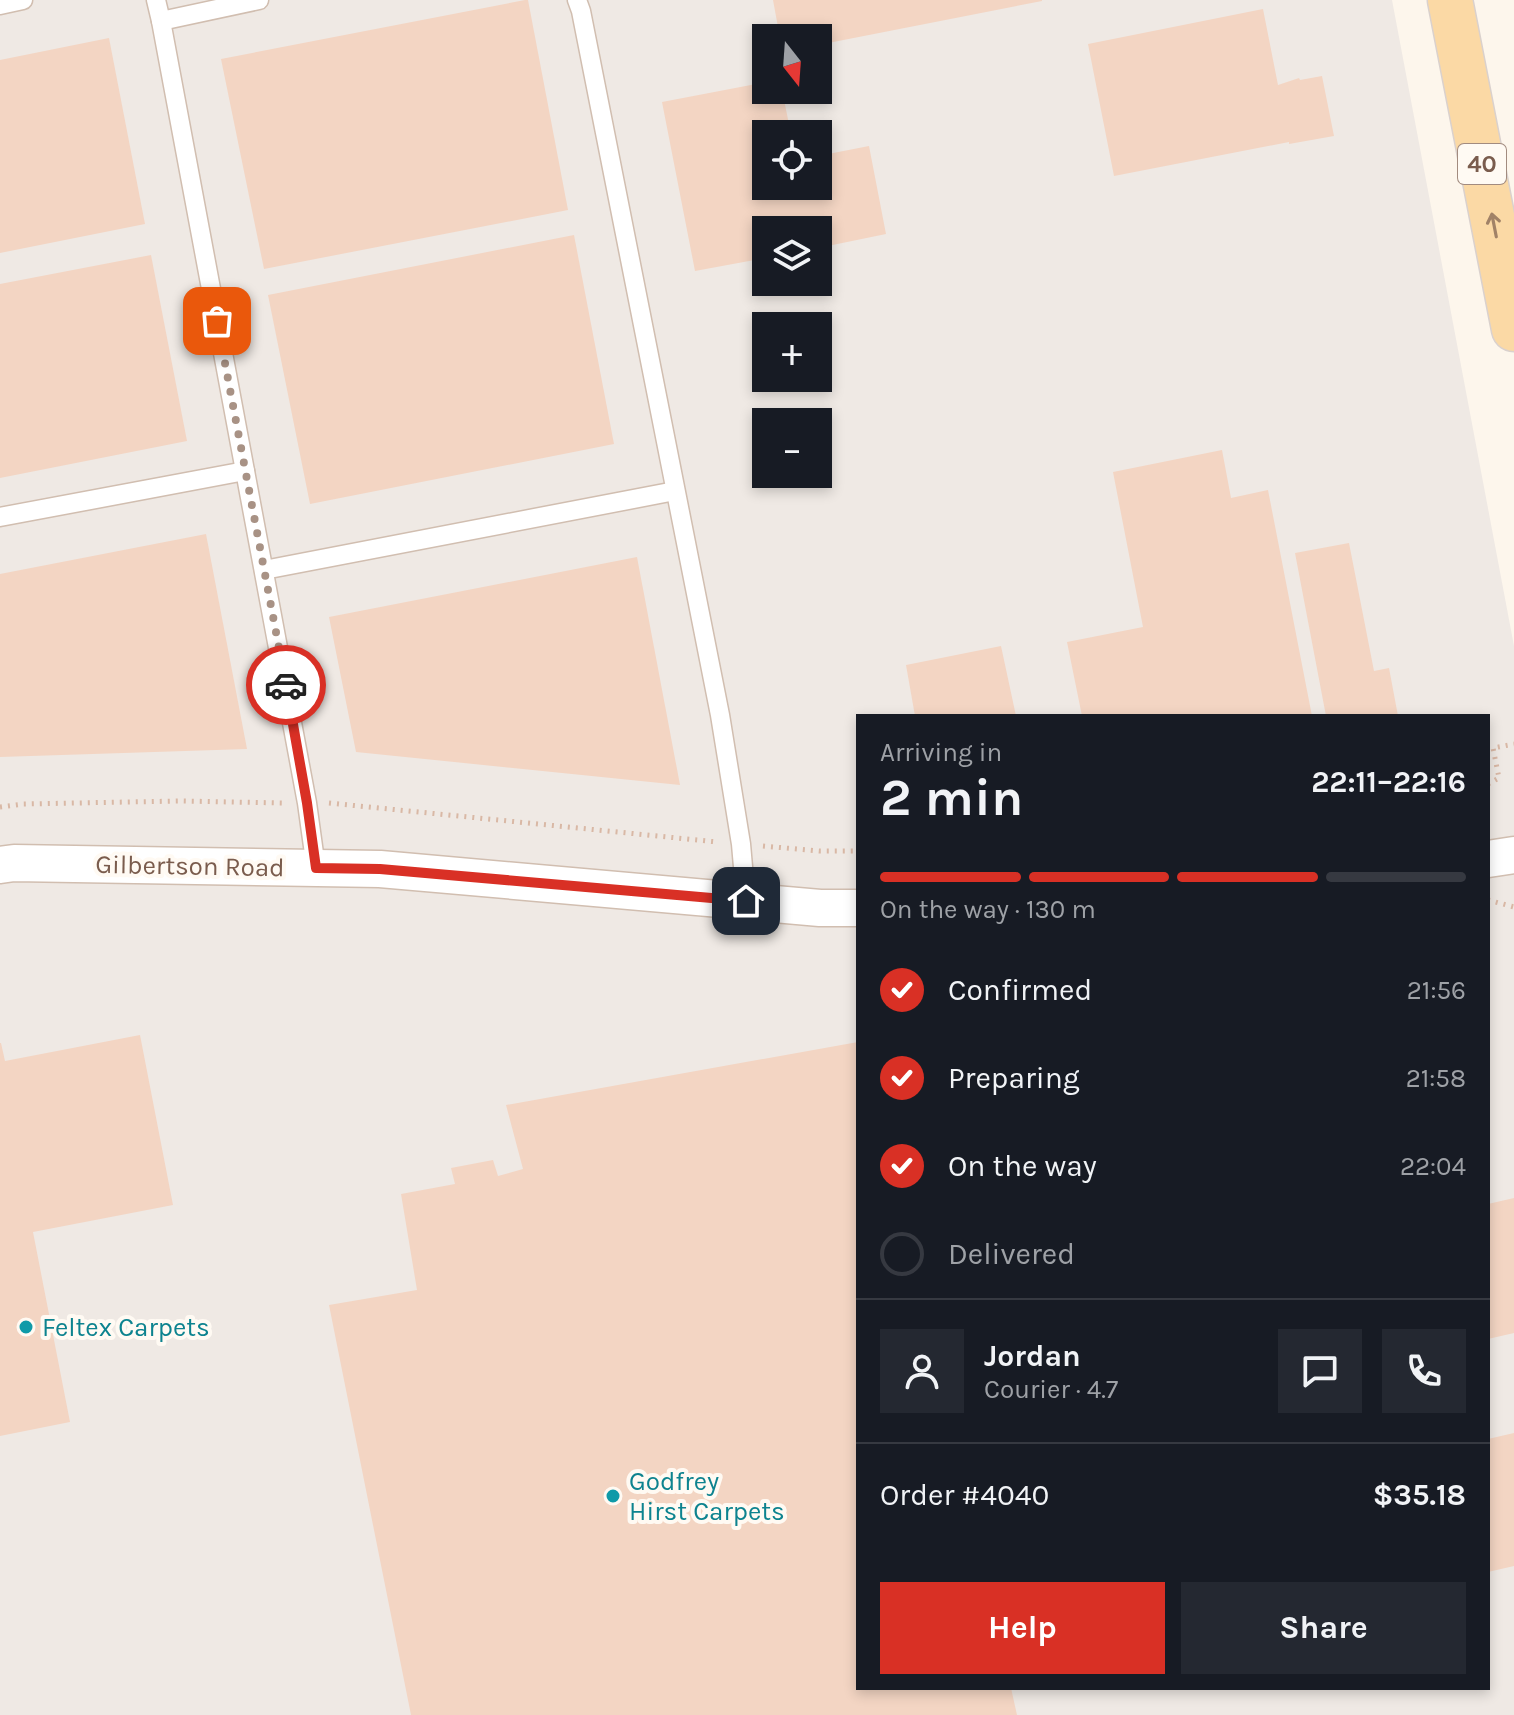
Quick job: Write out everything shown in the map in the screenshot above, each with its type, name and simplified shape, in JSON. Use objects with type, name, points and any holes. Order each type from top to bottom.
[{"type":"main road","name":"40","points":[[1450,0],[1514,329]]},
{"type":"street","points":[[1490,859],[1514,855]]},
{"type":"street","name":"Gilbertson Road","points":[[0,865],[380,869],[820,908],[856,908]]},
{"type":"lane","points":[[0,5],[23,0]]},
{"type":"lane","points":[[156,0],[307,803],[316,868]]},
{"type":"lane","points":[[161,21],[259,0]]},
{"type":"lane","points":[[577,0],[720,715],[741,844],[746,901]]},
{"type":"lane","points":[[0,517],[245,471]]},
{"type":"lane","points":[[264,570],[675,491]]},
{"type":"path","points":[[1490,783],[1499,778],[1493,748],[1514,744]]},
{"type":"path","points":[[0,807],[181,801],[330,803],[741,844],[856,851]]},
{"type":"path","points":[[1490,901],[1514,907]]},
{"type":"shaded area","points":[[0,0],[1392,0],[1514,646],[1514,1715],[0,1715]]},
{"type":"building","points":[[528,0],[568,210],[264,269],[221,59]]},
{"type":"building","points":[[773,0],[1042,0],[832,42],[832,24],[777,24]]},
{"type":"building","points":[[1263,9],[1278,85],[1299,78],[1322,76],[1334,136],[1114,176],[1088,44]]},
{"type":"building","points":[[109,38],[145,224],[0,253],[0,60]]},
{"type":"building","points":[[752,85],[752,104],[785,104],[788,120],[752,120],[752,200],[832,200],[832,153],[869,146],[886,234],[832,245],[832,216],[752,216],[752,261],[695,271],[662,102]]},
{"type":"building","points":[[574,235],[614,444],[310,504],[268,295]]},
{"type":"building","points":[[151,255],[187,441],[0,478],[0,284]]},
{"type":"building","points":[[1222,450],[1231,498],[1268,490],[1312,714],[1082,714],[1067,642],[1143,627],[1113,472]]},
{"type":"building","points":[[206,534],[247,749],[0,757],[0,574]]},
{"type":"building","points":[[1349,543],[1374,671],[1389,668],[1398,714],[1326,714],[1295,553]]},
{"type":"building","points":[[637,557],[680,785],[356,752],[329,617]]},
{"type":"building","points":[[1001,646],[1016,714],[915,714],[906,665]]},
{"type":"building","name":"Feltex Carpets","points":[[140,1035],[173,1205],[33,1232],[70,1422],[0,1436],[0,1043],[5,1061]]},
{"type":"building","name":"Godfrey Hirst Carpets","points":[[856,1042],[856,1690],[1011,1690],[1017,1715],[411,1715],[329,1305],[417,1290],[401,1194],[455,1184],[451,1168],[493,1160],[498,1176],[523,1169],[506,1105]]},
{"type":"building","points":[[1514,1198],[1514,1333],[1490,1339],[1490,1204]]},
{"type":"building","points":[[1514,1433],[1514,1566],[1490,1572],[1490,1439]]},
{"type":"way so far","points":[[217,321],[286,685]]},
{"type":"place","name":"Feltex Carpets","points":[[26,1327]]},
{"type":"place","name":"Godfrey Hirst Carpets","points":[[613,1496]]},
{"type":"route","points":[[286,685],[316,868],[380,869],[746,901]]}]
